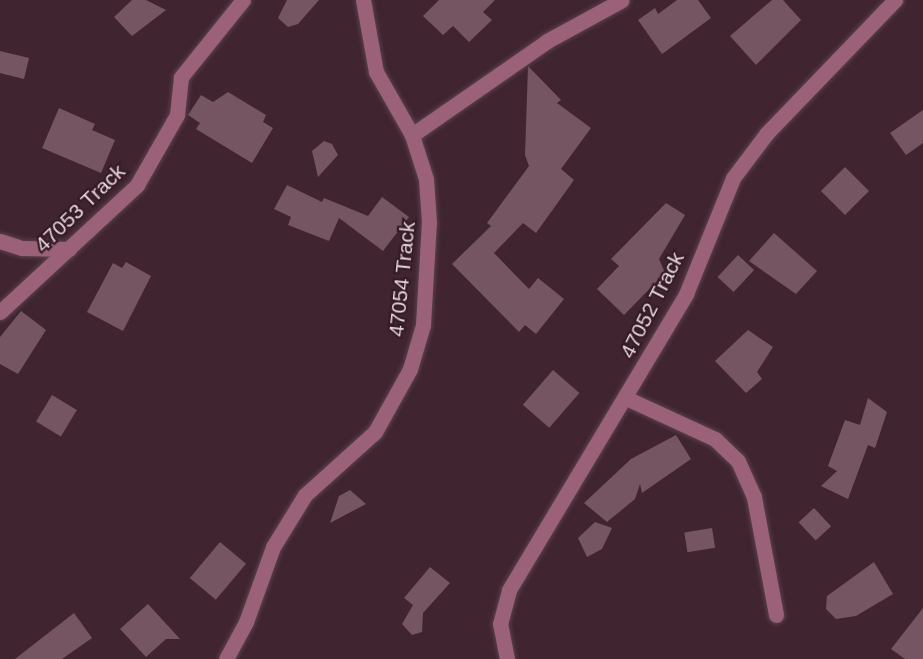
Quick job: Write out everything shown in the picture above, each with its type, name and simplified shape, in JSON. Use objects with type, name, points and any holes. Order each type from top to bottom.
[{"type":"street","name":"47053 Track","points":[[0,312],[137,185],[177,115],[181,77],[243,0]]},
{"type":"street","name":"47054 Track","points":[[226,659],[246,622],[273,547],[292,516],[321,478],[363,447],[410,369],[423,325],[430,201],[412,135],[376,72],[363,0]]},
{"type":"street","points":[[412,135],[547,41],[622,0]]},
{"type":"street","name":"47052 Track","points":[[507,659],[500,624],[509,590],[540,531],[626,398],[686,294],[733,178],[767,132],[895,0]]},
{"type":"street","points":[[0,241],[22,248],[69,249]]},
{"type":"street","points":[[626,398],[715,439],[738,461],[754,497],[776,615]]},
{"type":"building","points":[[132,0],[146,0],[166,10],[132,36],[114,17]]},
{"type":"building","points":[[287,0],[319,0],[298,24],[288,27],[278,18]]},
{"type":"building","points":[[439,0],[495,0],[483,12],[492,20],[469,42],[453,26],[443,35],[423,16]]},
{"type":"building","points":[[677,0],[698,0],[711,18],[662,54],[638,20],[655,8],[658,14]]},
{"type":"building","points":[[772,0],[783,0],[801,20],[756,65],[730,36]]},
{"type":"building","points":[[0,51],[29,58],[24,79],[0,73]]},
{"type":"building","points":[[528,66],[561,100],[557,103],[591,128],[561,169],[574,180],[536,233],[523,223],[494,253],[529,289],[538,278],[564,299],[536,334],[525,325],[519,332],[452,264],[491,226],[487,223],[529,166],[525,155]]},
{"type":"building","points":[[228,92],[266,115],[263,122],[273,128],[252,163],[196,129],[200,123],[188,115],[201,95],[213,102]]},
{"type":"building","points":[[59,108],[95,124],[92,130],[115,140],[101,173],[42,148]]},
{"type":"building","points":[[923,110],[923,143],[906,155],[890,133]]},
{"type":"building","points":[[324,141],[332,144],[338,155],[318,177],[312,151]]},
{"type":"building","points":[[845,167],[869,191],[845,215],[821,191]]},
{"type":"building","points":[[287,185],[322,202],[324,198],[368,216],[382,197],[409,217],[383,251],[339,218],[329,241],[288,225],[291,217],[274,209]]},
{"type":"building","points":[[666,203],[685,215],[659,259],[665,273],[624,315],[597,289],[619,266],[611,259]]},
{"type":"building","points":[[774,233],[817,271],[796,294],[749,261]]},
{"type":"building","points":[[738,255],[754,270],[734,292],[718,277]]},
{"type":"building","points":[[126,262],[151,276],[123,331],[87,312],[113,263],[122,268]]},
{"type":"building","points":[[21,311],[46,330],[18,374],[0,364],[0,337]]},
{"type":"building","points":[[748,330],[773,347],[757,372],[762,379],[746,393],[715,361]]},
{"type":"building","points":[[553,370],[579,393],[549,428],[523,405]]},
{"type":"building","points":[[52,395],[77,410],[61,437],[36,422]]},
{"type":"building","points":[[868,398],[887,412],[875,448],[868,445],[848,499],[821,486],[837,471],[828,466],[845,420],[860,425]]},
{"type":"building","points":[[676,435],[691,459],[642,493],[640,484],[635,499],[607,522],[584,503],[631,459]]},
{"type":"building","points":[[350,490],[366,504],[330,523],[339,496]]},
{"type":"building","points":[[814,508],[831,526],[816,541],[799,522]]},
{"type":"building","points":[[595,522],[612,528],[602,549],[587,557],[578,538]]},
{"type":"building","points":[[712,528],[715,548],[687,552],[684,532]]},
{"type":"building","points":[[220,542],[246,564],[216,600],[190,578]]},
{"type":"building","points":[[874,562],[893,594],[856,616],[836,619],[826,609],[827,596]]},
{"type":"building","points":[[430,567],[450,583],[423,613],[422,632],[412,635],[402,624],[413,605],[404,598]]},
{"type":"building","points":[[148,604],[180,639],[166,639],[146,657],[120,629]]},
{"type":"building","points":[[923,608],[923,659],[905,659],[891,649]]},
{"type":"building","points":[[74,613],[92,638],[62,659],[15,659]]}]
